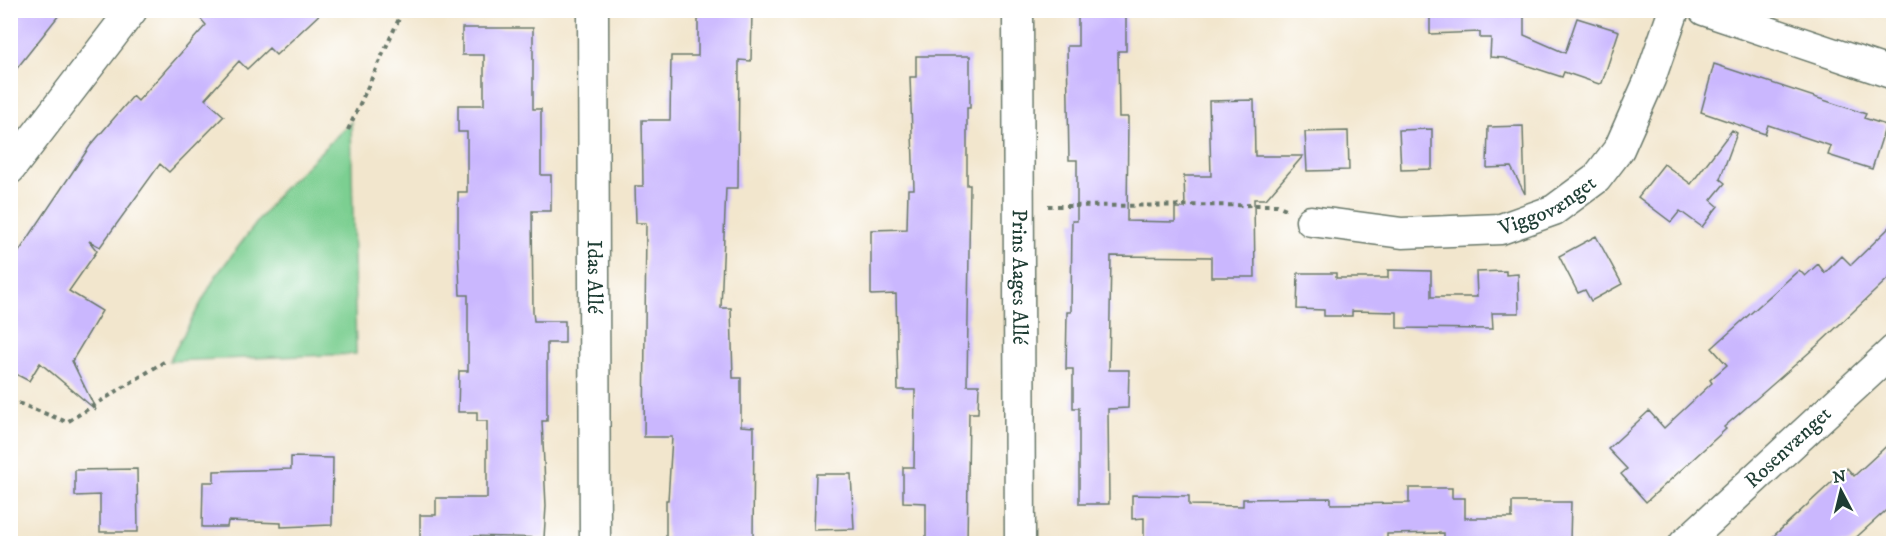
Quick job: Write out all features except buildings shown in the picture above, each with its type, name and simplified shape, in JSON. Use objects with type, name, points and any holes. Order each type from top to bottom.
[{"type":"street","points":[[10,169],[132,10]]},
{"type":"street","name":"Idas Allé","points":[[593,10],[595,543]]},
{"type":"street","name":"Prins Aages Allé","points":[[1018,10],[1020,543]]},
{"type":"street","name":"Viggovænget","points":[[1311,221],[1402,233],[1501,229],[1554,210],[1596,179],[1619,149],[1650,79],[1674,10]]},
{"type":"street","points":[[1704,10],[1893,74]]},
{"type":"street","name":"Rosenvænget","points":[[1684,543],[1893,350]]},
{"type":"path","points":[[348,130],[403,10]]},
{"type":"path","points":[[1019,206],[1277,205],[1311,221]]},
{"type":"path","points":[[10,400],[67,422],[164,362]]},
{"type":"green space","points":[[351,122],[356,354],[169,361],[216,276],[280,192]]}]
